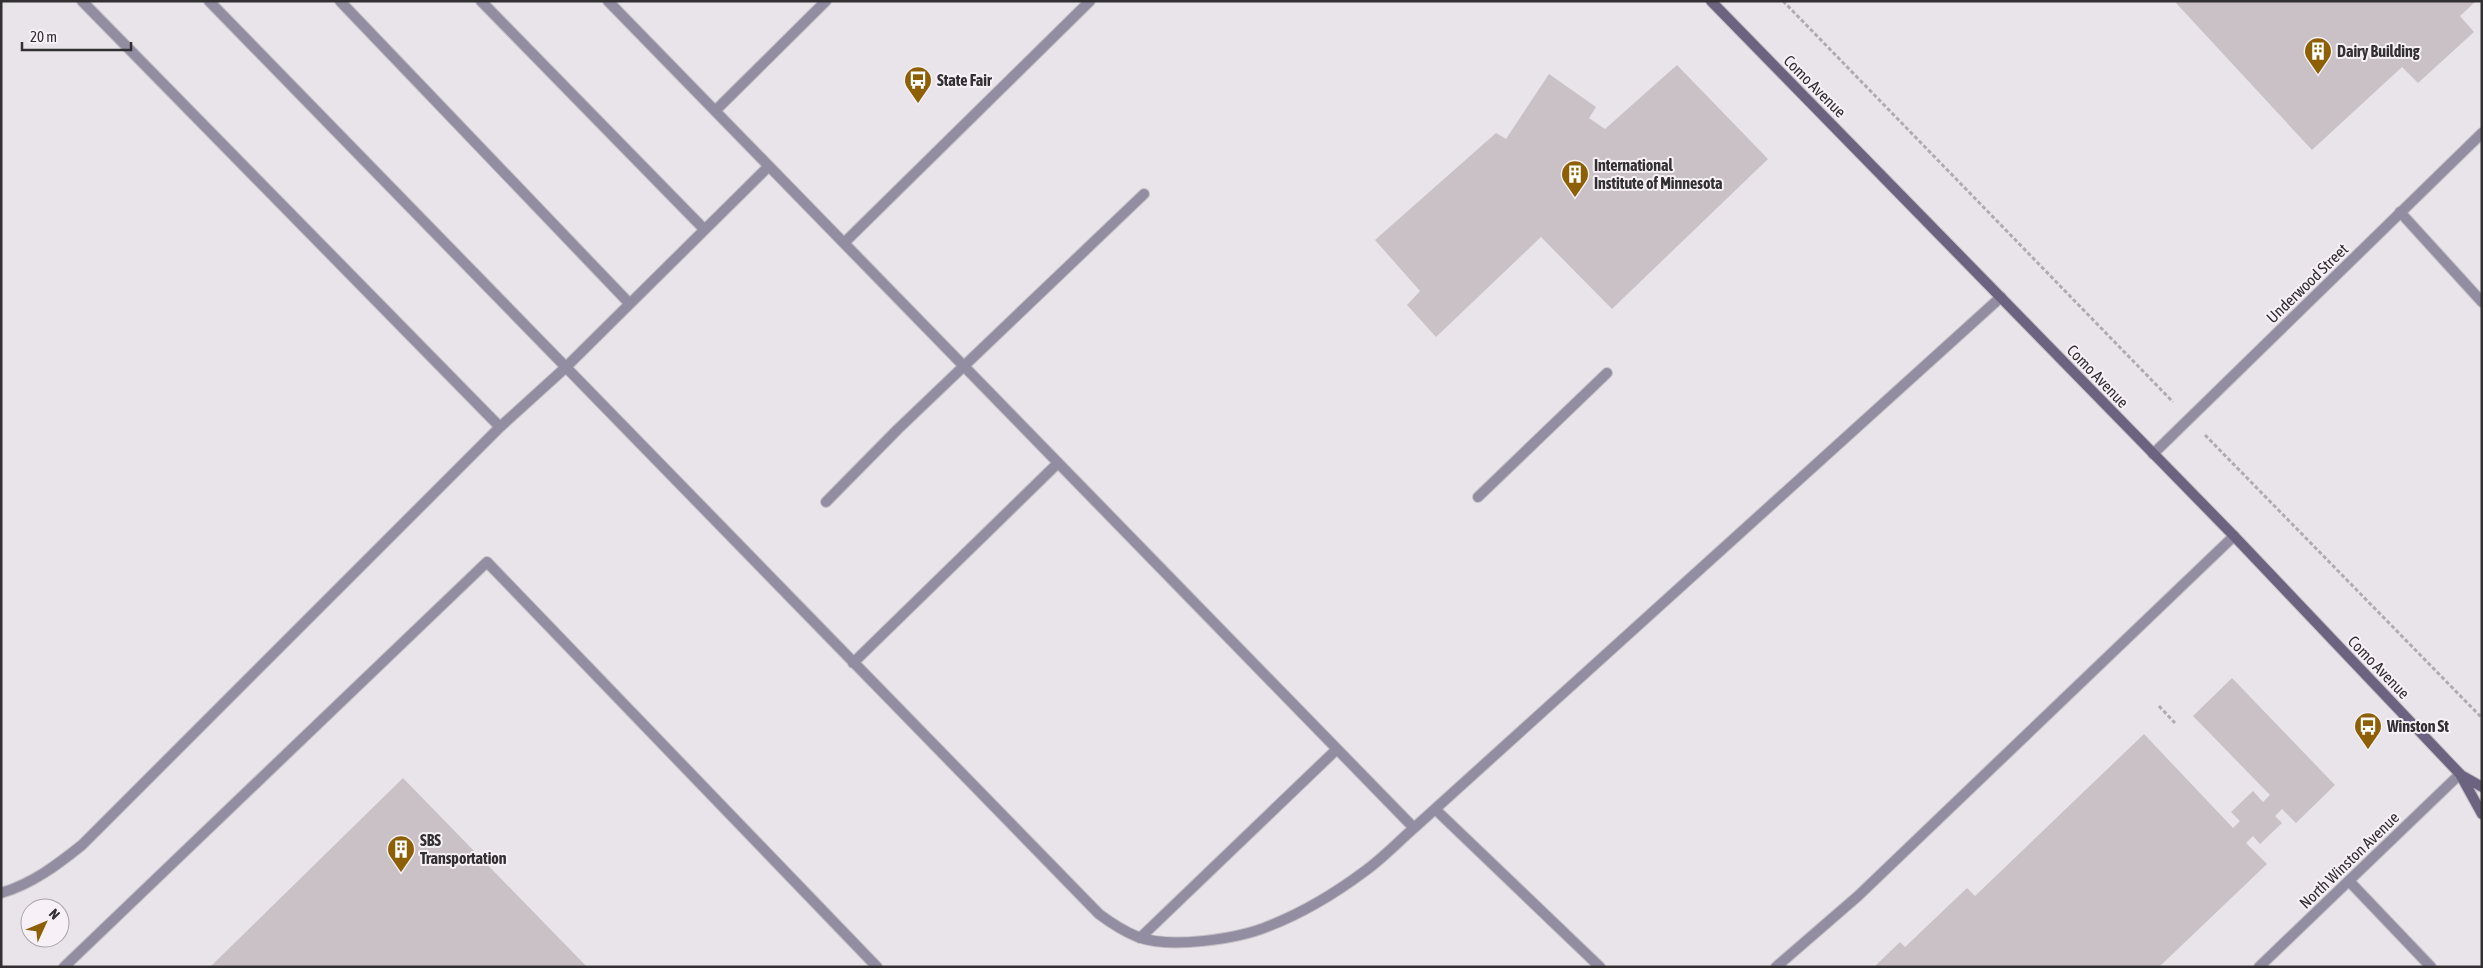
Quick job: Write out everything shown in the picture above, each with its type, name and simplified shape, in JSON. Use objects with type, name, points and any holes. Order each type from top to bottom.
[{"type":"main road","name":"Como Avenue","points":[[1711,1],[2234,536],[2460,774],[2482,814]]},
{"type":"main road","name":"Como Avenue","points":[[2460,774],[2482,787]]},
{"type":"street","points":[[82,1],[500,427]]},
{"type":"street","points":[[209,1],[1099,914],[1116,928],[1140,938],[1169,942],[1210,941],[1268,927],[1338,889],[1366,870],[2001,297]]},
{"type":"street","points":[[340,1],[629,303]]},
{"type":"street","points":[[481,1],[704,229]]},
{"type":"street","points":[[608,1],[1414,828]]},
{"type":"street","points":[[715,110],[826,1]]},
{"type":"street","points":[[844,243],[1090,1]]},
{"type":"street","name":"Underwood Street","points":[[2153,454],[2482,133]]},
{"type":"street","points":[[1,893],[14,889],[52,870],[82,845],[500,427],[565,368],[769,166]]},
{"type":"street","points":[[826,502],[1144,194]]},
{"type":"street","points":[[2400,212],[2482,302]]},
{"type":"street","points":[[1478,497],[1607,373]]},
{"type":"street","points":[[853,663],[1058,463]]},
{"type":"street","points":[[1776,967],[1858,896],[2234,536]]},
{"type":"street","points":[[64,967],[486,562],[876,967]]},
{"type":"street","points":[[1140,938],[1337,749]]},
{"type":"street","name":"North Winston Avenue","points":[[2259,967],[2460,774]]},
{"type":"street","points":[[1435,809],[1600,967]]},
{"type":"street","points":[[2349,881],[2431,967]]},
{"type":"path","points":[[1783,1],[2482,718]]},
{"type":"path","points":[[2160,706],[2175,723]]},
{"type":"building","name":"Dairy Building","points":[[2179,1],[2476,1],[2460,16],[2474,32],[2418,83],[2402,67],[2312,150],[2176,3]]},
{"type":"building","name":"International Institute of Minnesota","points":[[1677,65],[1768,159],[1612,309],[1541,237],[1436,337],[1407,305],[1420,291],[1375,240],[1496,133],[1506,139],[1549,74],[1596,107],[1589,118],[1605,129]]},
{"type":"building","points":[[2232,678],[2335,785],[2296,823],[2282,809],[2275,816],[2282,823],[2260,844],[2253,836],[2246,843],[2267,864],[2159,967],[1874,967],[1900,942],[1905,947],[1967,888],[1975,896],[2144,734],[2233,828],[2240,821],[2231,812],[2253,791],[2263,802],[2270,795],[2193,716]]},
{"type":"building","name":"SBS Transportation","points":[[403,778],[587,967],[210,967]]},
{"type":"place","name":"Dairy Building","points":[[2318,75]]},
{"type":"place","name":"State Fair","points":[[918,104]]},
{"type":"place","name":"International Institute of Minnesota","points":[[1575,198]]},
{"type":"place","name":"Winston St","points":[[2368,750]]},
{"type":"place","name":"SBS Transportation","points":[[401,873]]}]
